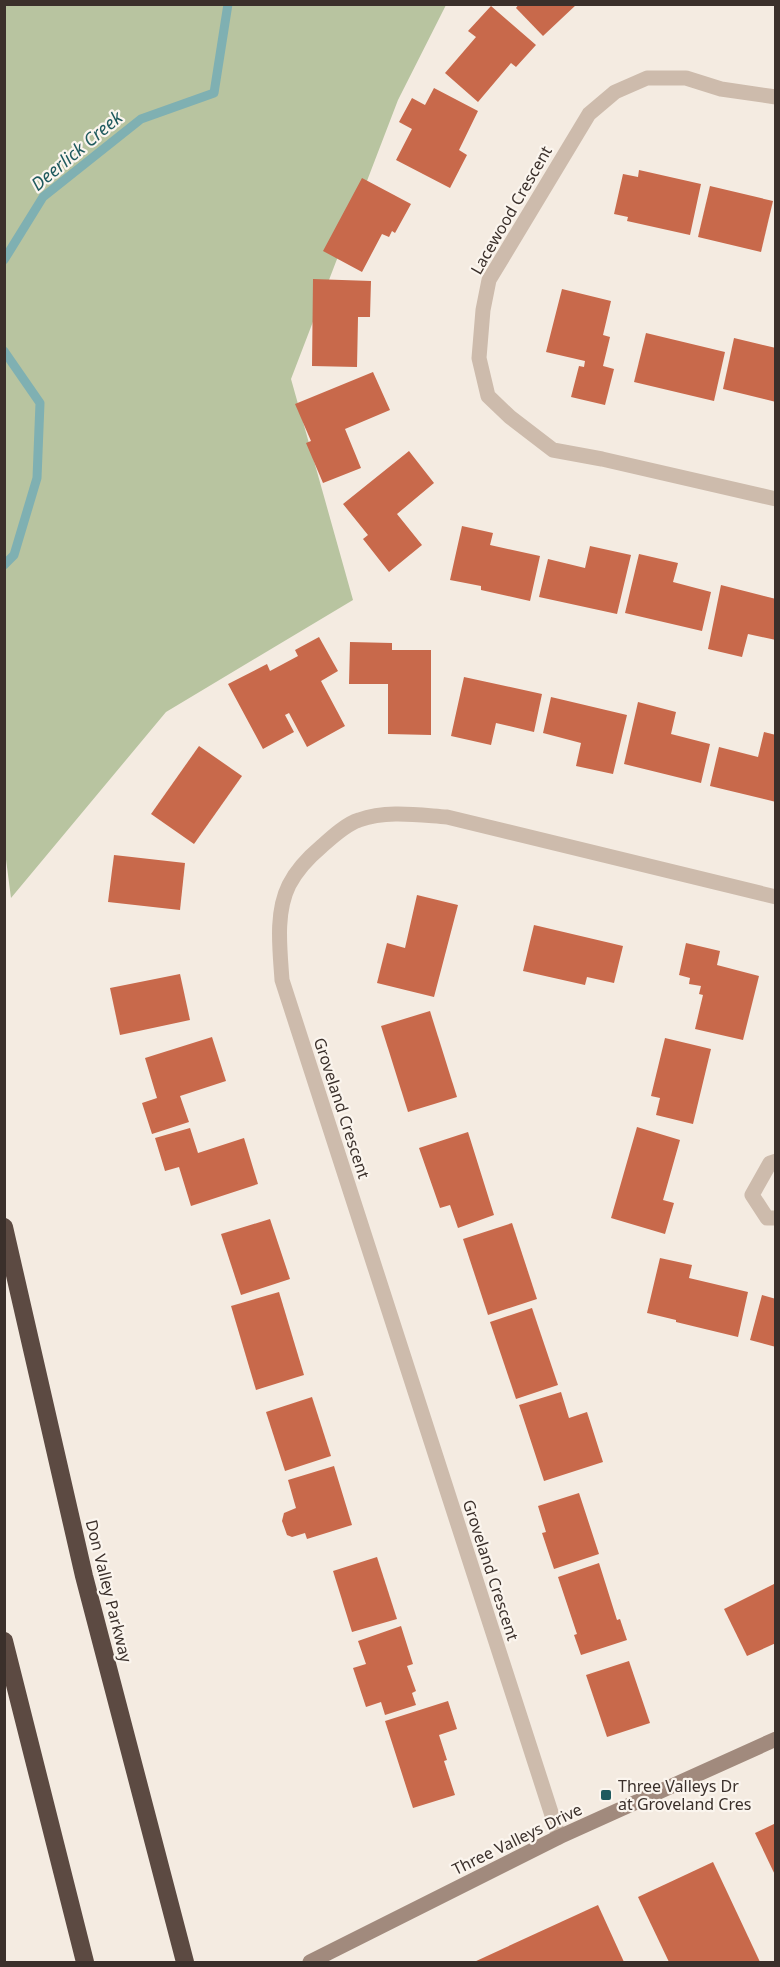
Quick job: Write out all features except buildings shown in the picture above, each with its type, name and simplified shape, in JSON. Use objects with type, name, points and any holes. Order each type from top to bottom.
[{"type":"highway","name":"Don Valley Parkway","points":[[4,1227],[84,1576],[184,1961]]},
{"type":"highway","points":[[4,1641],[85,1962]]},
{"type":"street","name":"Lacewood Crescent","points":[[776,97],[721,89],[686,78],[647,78],[615,92],[589,114],[489,280],[483,310],[479,358],[488,396],[510,417],[553,450],[776,499]]},
{"type":"street","name":"Groveland Crescent","points":[[559,1837],[282,980],[281,915],[288,885],[304,862],[331,838],[359,820],[399,813],[447,817],[776,897]]},
{"type":"street","points":[[776,1161],[770,1163],[752,1195],[767,1218],[776,1218]]},
{"type":"street","name":"Three Valleys Drive","points":[[310,1962],[559,1837],[776,1739]]},
{"type":"green space","points":[[4,5],[446,5],[398,100],[291,379],[353,600],[166,712],[11,898],[4,844]]},
{"type":"waterway","name":"Deerlick Creek","points":[[4,260],[43,197],[141,119],[214,93],[228,4]]},
{"type":"waterway","name":"Deerlick Creek","points":[[4,351],[40,403],[37,478],[14,555],[4,565]]},
{"type":"place","name":"Three Valleys Dr at Groveland Cres","points":[[606,1795]]}]
